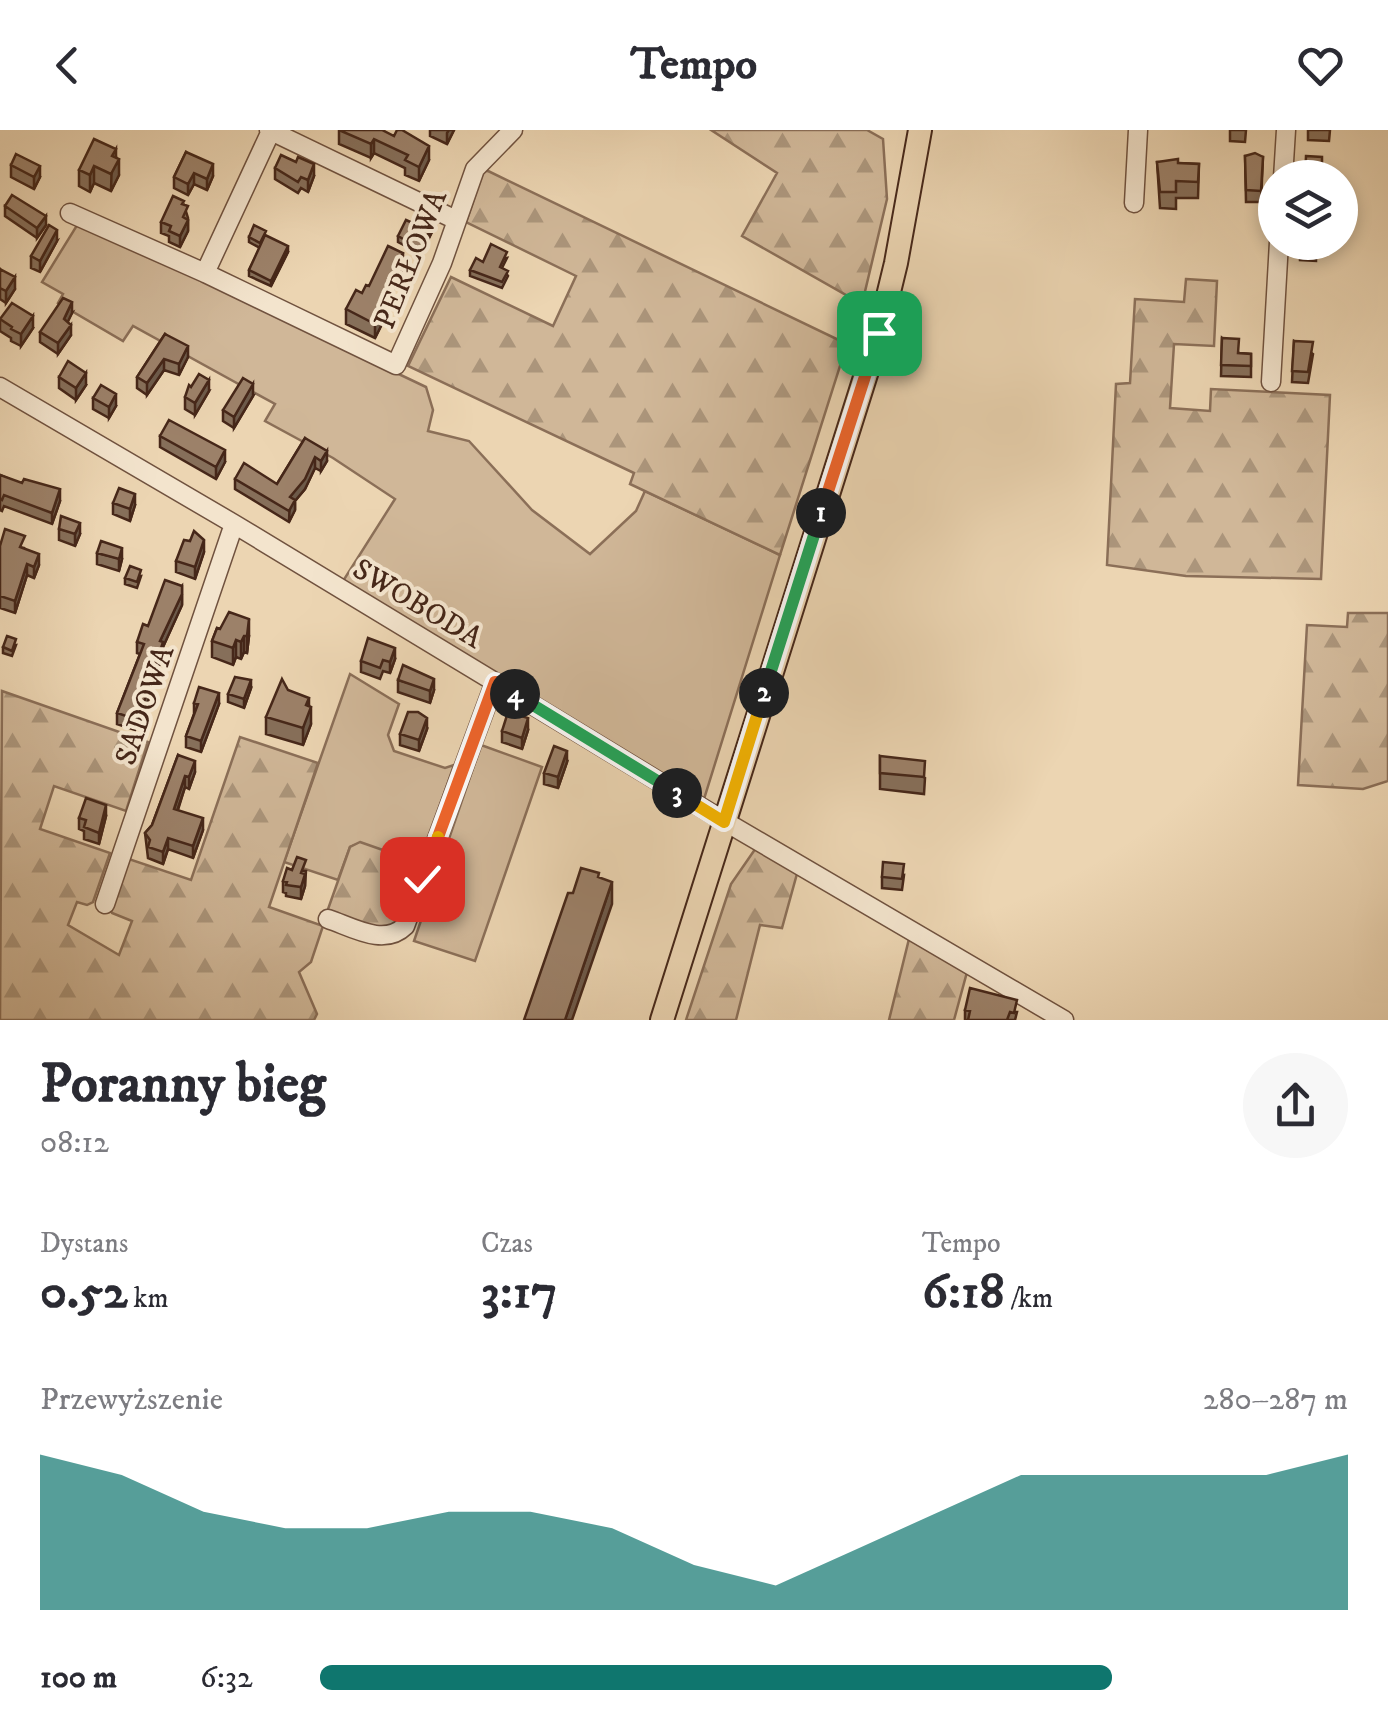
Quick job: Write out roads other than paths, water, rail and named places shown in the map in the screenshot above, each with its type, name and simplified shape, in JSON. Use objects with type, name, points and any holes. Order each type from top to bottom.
[{"type":"main road","points":[[662,1020],[879,333],[920,130]]},
{"type":"street","points":[[70,213],[205,273],[270,130],[456,220]]},
{"type":"street","name":"PERŁOWA","points":[[205,273],[396,365],[442,262],[476,169],[513,130]]},
{"type":"street","points":[[1134,202],[1138,130]]},
{"type":"street","points":[[1284,160],[1286,130]]},
{"type":"street","points":[[1271,382],[1278,260]]},
{"type":"street","name":"SWOBODA","points":[[0,387],[234,524],[724,822],[1064,1020]]},
{"type":"street","name":"SADOWA","points":[[105,904],[234,524]]},
{"type":"street","points":[[328,919],[381,937],[391,936],[405,926],[495,682]]}]
